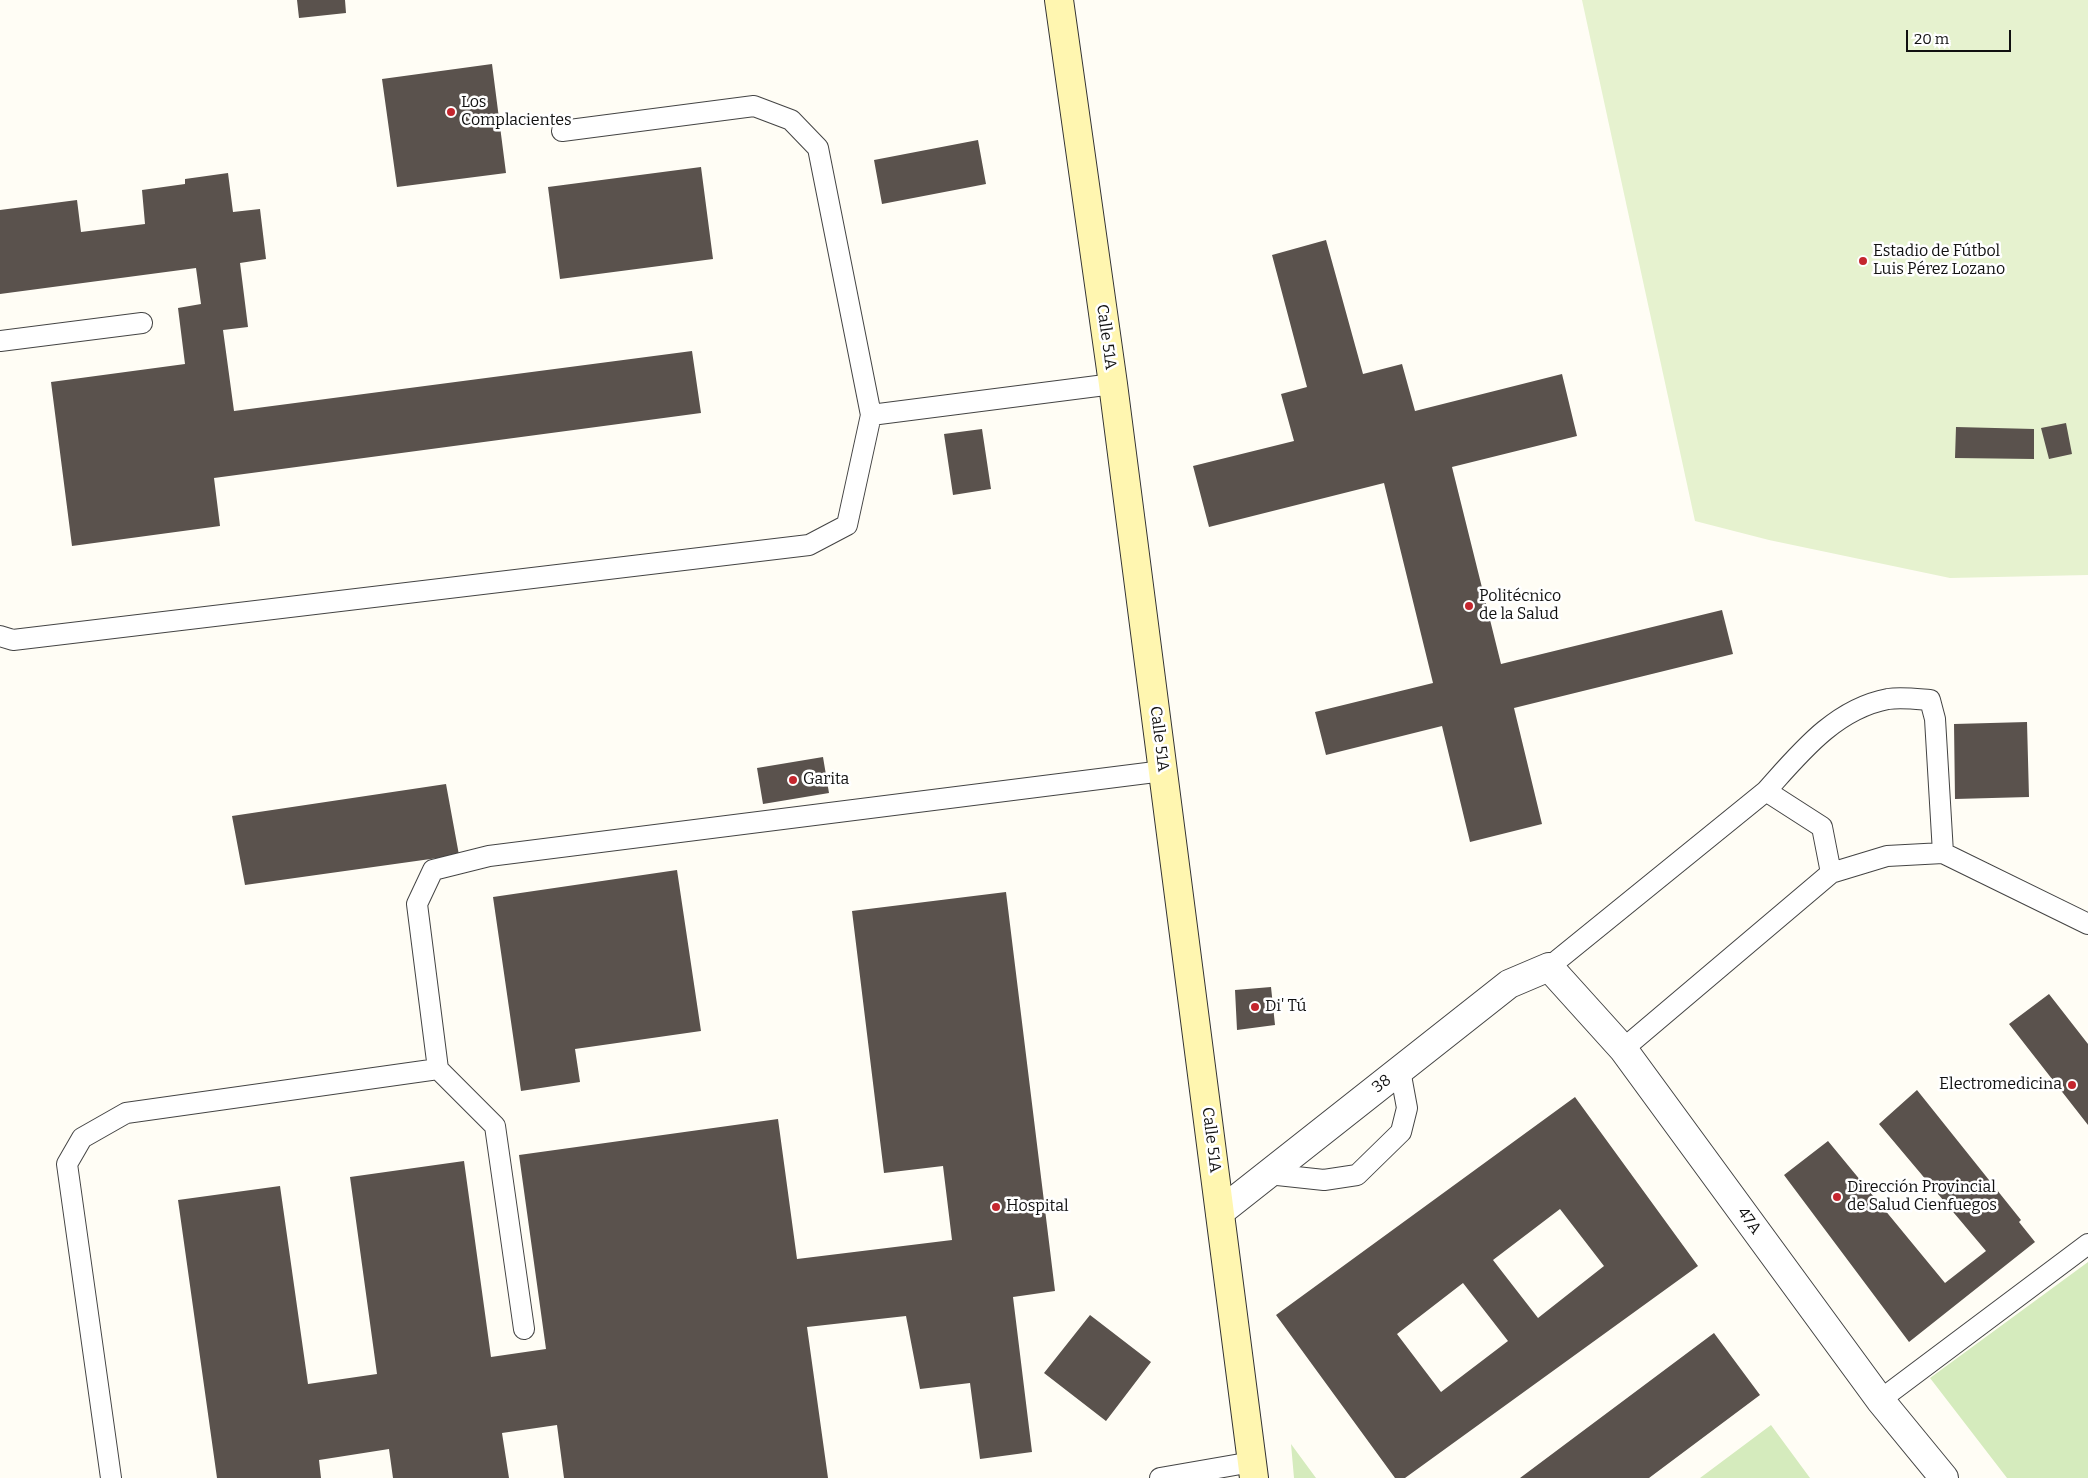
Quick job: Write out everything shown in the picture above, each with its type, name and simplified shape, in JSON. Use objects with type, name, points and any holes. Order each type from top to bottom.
[{"type":"main road","name":"Calle 51A","points":[[1059,0],[1113,384],[1253,1470]]},
{"type":"street","name":"38","points":[[1220,1212],[1508,984],[1549,968]]},
{"type":"street","name":"47A","points":[[1549,968],[1623,1049],[1880,1400],[1926,1467],[1944,1478]]},
{"type":"lane","points":[[0,636],[13,640],[809,545],[847,525],[871,415],[818,148],[791,120],[754,106],[562,131]]},
{"type":"lane","points":[[0,341],[142,323]]},
{"type":"lane","points":[[871,415],[1113,384]]},
{"type":"lane","points":[[1549,968],[1766,791],[1806,745],[1851,711],[1889,699],[1930,700],[1935,719],[1942,853]]},
{"type":"lane","points":[[524,1329],[495,1126],[438,1069],[417,904],[433,870],[488,856],[1163,771]]},
{"type":"lane","points":[[1766,791],[1822,827],[1831,873]]},
{"type":"lane","points":[[1623,1049],[1831,873],[1887,856],[1942,853],[2088,924]]},
{"type":"lane","points":[[111,1478],[67,1164],[82,1138],[126,1113],[438,1069]]},
{"type":"lane","points":[[1268,1174],[1324,1180],[1357,1175],[1401,1132],[1407,1108],[1400,1070]]},
{"type":"lane","points":[[1880,1400],[2088,1244]]},
{"type":"lane","points":[[1160,1478],[1253,1470]]},
{"type":"green space","name":"Estadio de Fútbol Luis Pérez Lozano","points":[[1582,0],[2088,0],[2088,575],[1950,578],[1769,540],[1695,521]]},
{"type":"green space","points":[[2088,1262],[2088,1478],[2007,1478],[1930,1378]]},
{"type":"green space","points":[[1771,1425],[1810,1478],[1700,1478]]},
{"type":"green space","points":[[1291,1444],[1316,1478],[1294,1478]]},
{"type":"building","points":[[297,0],[345,0],[346,13],[299,18]]},
{"type":"building","points":[[492,64],[506,173],[397,187],[382,79]]},
{"type":"building","points":[[978,140],[986,184],[882,204],[874,160]]},
{"type":"building","points":[[701,167],[713,259],[560,279],[548,187]]},
{"type":"building","points":[[228,173],[233,212],[260,209],[266,259],[240,263],[248,327],[223,330],[234,411],[692,351],[701,413],[214,478],[220,526],[72,546],[51,382],[185,364],[178,308],[201,304],[196,268],[0,294],[0,210],[77,200],[81,232],[145,224],[142,190],[185,184],[185,179]]},
{"type":"building","points":[[1326,240],[1363,374],[1402,364],[1415,411],[1562,374],[1577,436],[1452,467],[1501,664],[1722,610],[1733,654],[1514,708],[1542,824],[1470,842],[1442,726],[1326,755],[1315,712],[1433,683],[1384,483],[1209,527],[1193,466],[1294,441],[1281,394],[1307,387],[1272,255]]},
{"type":"building","points":[[2066,423],[2072,454],[2049,459],[2041,428]]},
{"type":"building","points":[[1956,427],[2034,429],[2034,459],[1955,458]]},
{"type":"building","points":[[982,429],[991,489],[953,495],[944,434]]},
{"type":"building","points":[[2027,722],[2029,797],[1955,799],[1954,724]]},
{"type":"building","name":"Garita","points":[[823,757],[829,793],[763,804],[757,768]]},
{"type":"building","points":[[446,784],[459,855],[245,885],[232,816]]},
{"type":"building","points":[[677,870],[701,1031],[575,1049],[580,1082],[521,1091],[493,897]]},
{"type":"building","points":[[1006,892],[1055,1291],[1013,1297],[1032,1452],[980,1459],[970,1383],[920,1389],[906,1316],[807,1327],[828,1478],[564,1478],[557,1425],[502,1433],[509,1478],[393,1478],[389,1449],[319,1460],[321,1478],[217,1478],[178,1200],[280,1186],[308,1384],[377,1374],[350,1177],[464,1161],[491,1357],[546,1349],[519,1155],[778,1119],[797,1259],[952,1240],[943,1166],[884,1173],[852,911]]},
{"type":"building","name":"Di' Tú","points":[[1271,987],[1275,1025],[1237,1030],[1235,990]]},
{"type":"building","name":"Electromedicina","points":[[2049,994],[2088,1044],[2088,1125],[2009,1024]]},
{"type":"building","name":"Dirección Provincial de Salud Cienfuegos","points":[[1917,1090],[2021,1220],[2019,1222],[2035,1242],[1909,1342],[1784,1175],[1828,1141],[1945,1283],[1986,1251],[1879,1124]]},
{"type":"building","points":[[1575,1097],[1698,1266],[1405,1478],[1395,1478],[1276,1315]],"holes":[[[1560,1209],[1604,1266],[1538,1318],[1493,1260]],[[1463,1283],[1508,1341],[1441,1392],[1397,1334]]]},
{"type":"building","points":[[1090,1315],[1151,1362],[1106,1421],[1044,1373]]},
{"type":"building","points":[[1714,1333],[1760,1395],[1649,1478],[1520,1478]]},
{"type":"place","name":"Los Complacientes","points":[[451,112]]},
{"type":"place","name":"Estadio de Fútbol Luis Pérez Lozano","points":[[1863,261]]},
{"type":"place","name":"Politécnico de la Salud","points":[[1469,606]]},
{"type":"place","name":"Garita","points":[[793,780]]},
{"type":"place","name":"Di' Tú","points":[[1255,1007]]},
{"type":"place","name":"Electromedicina","points":[[2072,1085]]},
{"type":"place","name":"Dirección Provincial de Salud Cienfuegos","points":[[1837,1197]]},
{"type":"place","name":"Hospital","points":[[996,1207]]}]
